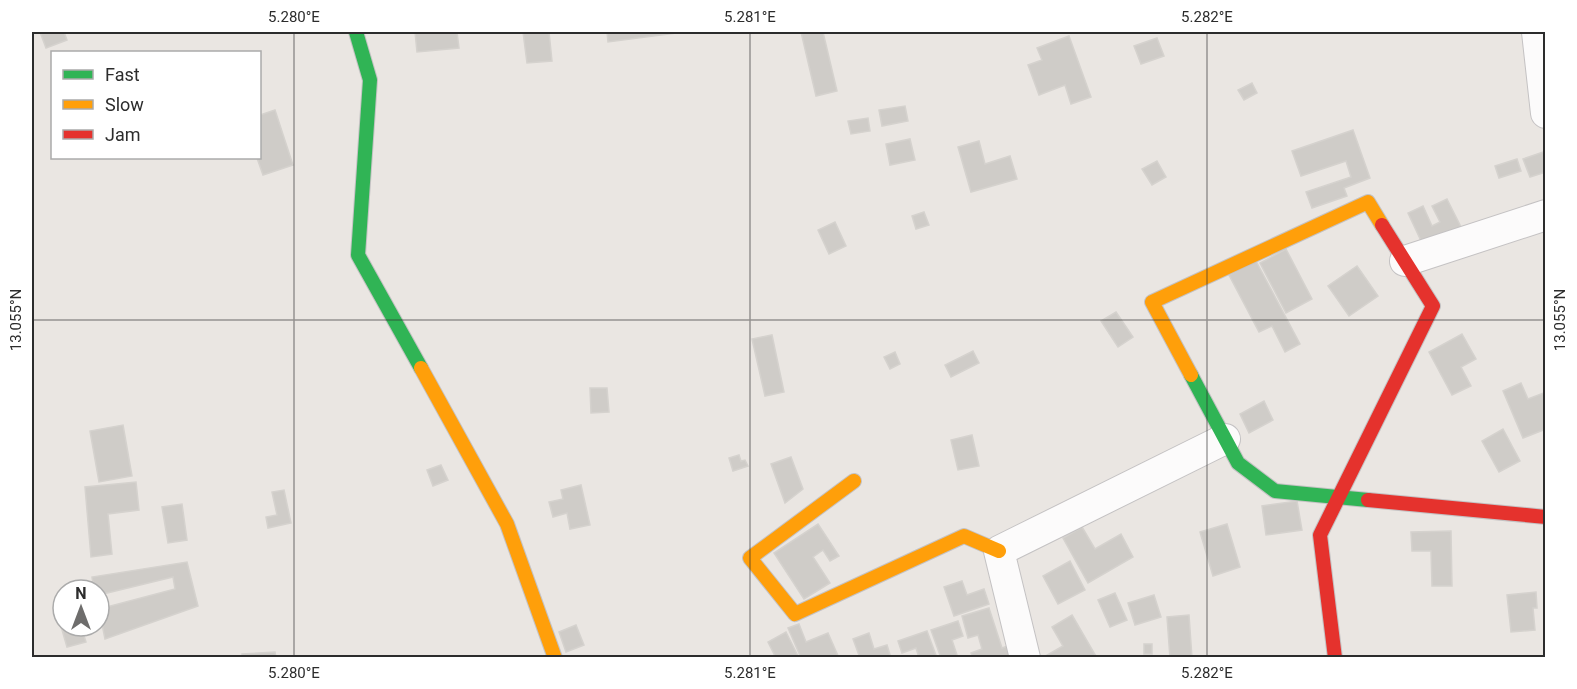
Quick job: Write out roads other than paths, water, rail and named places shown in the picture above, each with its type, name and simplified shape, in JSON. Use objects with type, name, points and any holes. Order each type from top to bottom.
[{"type":"street","points":[[356,32],[370,80],[358,255],[507,524],[555,657]]},
{"type":"street","points":[[1537,32],[1545,113]]},
{"type":"street","points":[[1335,657],[1320,535],[1338,497],[1433,306],[1368,202],[1152,302],[1238,464],[1275,491],[1338,497],[1545,517]]},
{"type":"street","points":[[1405,261],[1545,215]]},
{"type":"street","points":[[854,481],[750,558],[795,614],[964,536],[999,550],[1225,439]]},
{"type":"street","points":[[999,550],[1025,657]]}]
